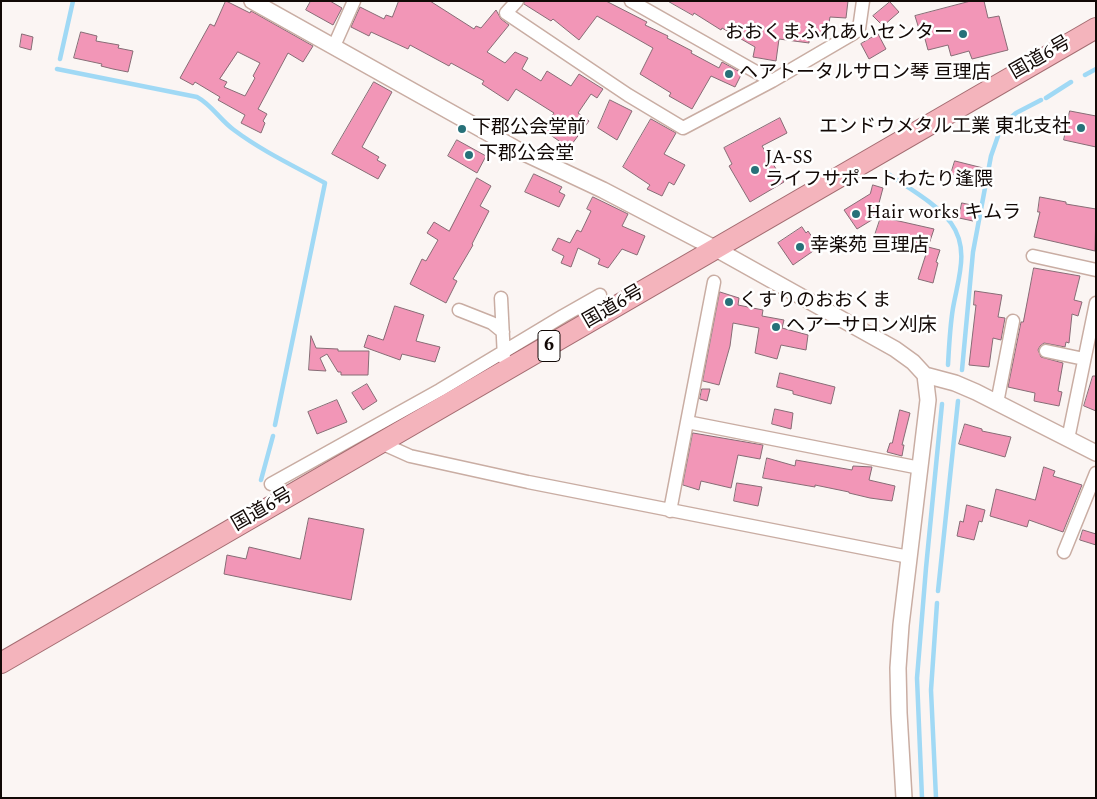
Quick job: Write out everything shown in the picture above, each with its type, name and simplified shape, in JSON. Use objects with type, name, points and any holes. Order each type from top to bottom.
[{"type":"highway","name":"国道6号","points":[[1,663],[1096,28]]},
{"type":"street","points":[[252,1],[520,151],[603,190],[716,249],[894,349],[913,362],[926,375],[956,383],[1096,453]]},
{"type":"street","points":[[334,46],[354,1]]},
{"type":"street","points":[[517,1],[506,13],[628,95],[683,128],[854,33],[859,29],[863,1]]},
{"type":"street","points":[[630,1],[772,80]]},
{"type":"street","points":[[1033,256],[1096,270]]},
{"type":"street","points":[[670,511],[714,282]]},
{"type":"street","points":[[271,484],[440,390],[600,295]]},
{"type":"street","points":[[501,298],[505,371]]},
{"type":"street","points":[[1068,438],[1096,304]]},
{"type":"street","points":[[459,310],[492,323],[503,332]]},
{"type":"street","points":[[997,403],[1013,321]]},
{"type":"street","points":[[1046,350],[1084,359]]},
{"type":"street","points":[[904,798],[898,668],[901,625],[928,400],[926,375]]},
{"type":"street","points":[[687,422],[920,468]]},
{"type":"street","points":[[381,443],[410,456],[670,511],[909,557]]},
{"type":"street","points":[[1064,552],[1096,473]]},
{"type":"building","points":[[226,1],[250,13],[251,11],[313,46],[303,62],[288,53],[258,109],[267,114],[263,121],[265,123],[261,133],[241,123],[245,115],[218,100],[220,97],[195,82],[193,85],[180,78],[210,24],[214,26]],"holes":[[[238,52],[260,63],[253,76],[255,78],[245,96],[224,87],[227,82],[220,79]]]},
{"type":"building","points":[[311,1],[330,1],[342,8],[333,25],[306,10]]},
{"type":"building","points":[[399,1],[430,1],[474,29],[476,26],[481,28],[496,10],[501,19],[509,25],[487,52],[505,63],[515,52],[528,58],[522,69],[541,81],[547,71],[571,86],[579,74],[603,89],[597,98],[591,94],[578,113],[589,121],[569,148],[542,129],[554,113],[516,89],[508,101],[482,84],[484,81],[451,63],[449,66],[410,45],[408,49],[371,32],[369,36],[351,27],[360,7],[384,19],[386,15],[392,17]]},
{"type":"building","points":[[525,1],[606,1],[647,22],[645,25],[668,36],[667,38],[719,68],[722,62],[742,73],[735,87],[711,76],[692,109],[669,96],[671,93],[640,74],[653,48],[597,16],[579,40],[553,19],[551,21],[524,4]]},
{"type":"building","points":[[668,1],[848,1],[846,18],[830,17],[827,34],[809,35],[809,43],[779,39],[776,61],[753,57],[755,47],[722,28],[721,30],[694,13],[693,15]]},
{"type":"building","points":[[971,1],[984,1],[988,18],[999,16],[1008,50],[972,59],[969,51],[951,56],[948,45],[928,50],[922,28],[919,29],[915,16]]},
{"type":"building","points":[[890,2],[899,12],[883,26],[873,16]]},
{"type":"building","points":[[81,32],[97,36],[96,41],[119,45],[118,48],[133,51],[128,72],[74,58]]},
{"type":"building","points":[[22,34],[33,37],[31,50],[20,47]]},
{"type":"building","points":[[878,34],[886,49],[869,59],[861,44]]},
{"type":"building","points":[[374,82],[392,92],[362,147],[379,157],[377,160],[386,165],[378,179],[332,154]]},
{"type":"building","points":[[610,100],[632,111],[617,140],[598,128]]},
{"type":"building","name":"エンドウメタル工業 東北支社","points":[[1070,111],[1096,116],[1096,147],[1064,140]]},
{"type":"building","points":[[780,118],[787,133],[762,146],[784,182],[750,202],[729,166],[732,164],[724,148]]},
{"type":"building","points":[[651,119],[676,133],[664,154],[685,165],[674,185],[669,182],[662,196],[647,189],[650,185],[623,167]]},
{"type":"building","points":[[457,140],[486,156],[477,173],[448,156]]},
{"type":"building","points":[[955,161],[983,168],[980,181],[951,174]]},
{"type":"building","points":[[534,174],[562,187],[559,192],[565,195],[559,207],[525,192]]},
{"type":"building","points":[[477,178],[491,186],[480,206],[489,211],[473,245],[453,279],[457,281],[446,303],[410,284],[422,259],[426,261],[438,240],[427,233],[434,222],[449,231]]},
{"type":"building","points":[[873,185],[883,188],[875,218],[857,229],[844,210],[870,194]]},
{"type":"building","points":[[593,197],[628,214],[622,226],[645,236],[637,255],[622,249],[608,268],[598,264],[600,259],[578,248],[571,267],[561,263],[564,256],[552,250],[558,238],[570,243],[577,230],[581,232],[591,211],[587,209]]},
{"type":"building","points":[[1040,197],[1096,209],[1095,251],[1034,237],[1040,212],[1038,212]]},
{"type":"building","points":[[962,203],[976,206],[973,221],[959,218]]},
{"type":"building","points":[[881,217],[934,229],[928,247],[940,250],[933,283],[918,279],[926,254],[874,238]]},
{"type":"building","points":[[802,227],[806,233],[808,231],[819,247],[793,265],[778,243]]},
{"type":"building","points":[[1034,268],[1080,276],[1074,300],[1082,302],[1078,316],[1072,314],[1069,343],[1066,342],[1065,347],[1044,343],[1038,350],[1041,357],[1063,363],[1058,391],[1062,392],[1059,406],[1034,401],[1035,393],[1008,387]]},
{"type":"building","points":[[975,291],[1002,295],[998,317],[1005,318],[1001,340],[993,338],[989,367],[969,365],[976,305],[974,305]]},
{"type":"building","points":[[720,292],[739,298],[738,305],[763,310],[762,316],[784,320],[782,328],[808,335],[806,350],[781,345],[777,359],[755,353],[759,328],[733,323],[730,346],[719,385],[703,381]]},
{"type":"building","points":[[395,306],[424,315],[416,341],[440,347],[435,362],[402,354],[400,360],[364,347],[368,335],[383,340]]},
{"type":"building","points":[[311,336],[316,348],[338,349],[338,351],[369,351],[368,375],[341,375],[341,372],[338,372],[327,354],[320,358],[326,371],[309,370]]},
{"type":"building","points":[[780,373],[835,387],[831,404],[793,394],[793,391],[777,387]]},
{"type":"building","points":[[1093,376],[1096,376],[1096,411],[1084,406]]},
{"type":"building","points":[[367,384],[377,401],[363,410],[352,393]]},
{"type":"building","points":[[702,389],[710,389],[707,401],[700,399]]},
{"type":"building","points":[[337,400],[347,422],[317,434],[308,412]]},
{"type":"building","points":[[775,409],[793,413],[791,429],[772,424]]},
{"type":"building","points":[[900,410],[910,413],[902,445],[904,445],[902,456],[887,452],[890,443],[892,443]]},
{"type":"building","points":[[965,424],[982,429],[982,431],[1011,437],[1005,457],[959,444]]},
{"type":"building","points":[[693,433],[763,445],[760,459],[738,455],[731,488],[701,481],[699,490],[683,485]]},
{"type":"building","points":[[767,458],[795,466],[796,460],[852,470],[853,466],[872,467],[869,480],[895,486],[892,501],[870,498],[815,485],[815,487],[763,478]]},
{"type":"building","points":[[1044,467],[1055,471],[1053,476],[1082,485],[1063,532],[1029,520],[1027,527],[990,516],[996,489],[1035,500]]},
{"type":"building","points":[[737,483],[762,487],[758,506],[734,501]]},
{"type":"building","points":[[967,505],[985,510],[982,522],[979,521],[974,540],[957,536],[960,521],[963,522]]},
{"type":"building","points":[[309,518],[364,529],[351,600],[224,574],[227,555],[246,559],[249,547],[300,559]]},
{"type":"building","points":[[1083,530],[1096,534],[1096,545],[1080,540]]},
{"type":"waterway","points":[[60,59],[73,1]]},
{"type":"waterway","points":[[57,69],[197,97],[245,138],[325,183],[275,425]]},
{"type":"waterway","points":[[1085,75],[1096,69]]},
{"type":"waterway","points":[[1046,98],[1071,82]]},
{"type":"waterway","points":[[1007,121],[1016,113],[1041,100]]},
{"type":"waterway","points":[[962,370],[973,252],[991,156],[998,136]]},
{"type":"waterway","points":[[887,173],[937,208],[945,215],[957,233],[960,243],[961,264],[952,315],[948,365]]},
{"type":"waterway","points":[[938,591],[958,401]]},
{"type":"waterway","points":[[922,798],[917,678],[942,404]]},
{"type":"waterway","points":[[261,480],[273,436]]},
{"type":"waterway","points":[[936,798],[931,690],[937,603]]},
{"type":"place","name":"おおくまふれあいセンター","points":[[963,34]]},
{"type":"place","name":"ヘアトータルサロン琴 亘理店","points":[[729,74]]},
{"type":"place","name":"エンドウメタル工業 東北支社","points":[[1081,128]]},
{"type":"place","name":"下郡公会堂前","points":[[462,129]]},
{"type":"place","name":"下郡公会堂","points":[[469,155]]},
{"type":"place","name":"JA-SS ライフサポートわたり逢隈","points":[[755,170]]},
{"type":"place","name":"Hair works キムラ","points":[[856,214]]},
{"type":"place","name":"幸楽苑 亘理店","points":[[800,247]]},
{"type":"place","name":"くすりのおおくま","points":[[729,302]]},
{"type":"place","name":"ヘアーサロン刈床","points":[[776,327]]}]
